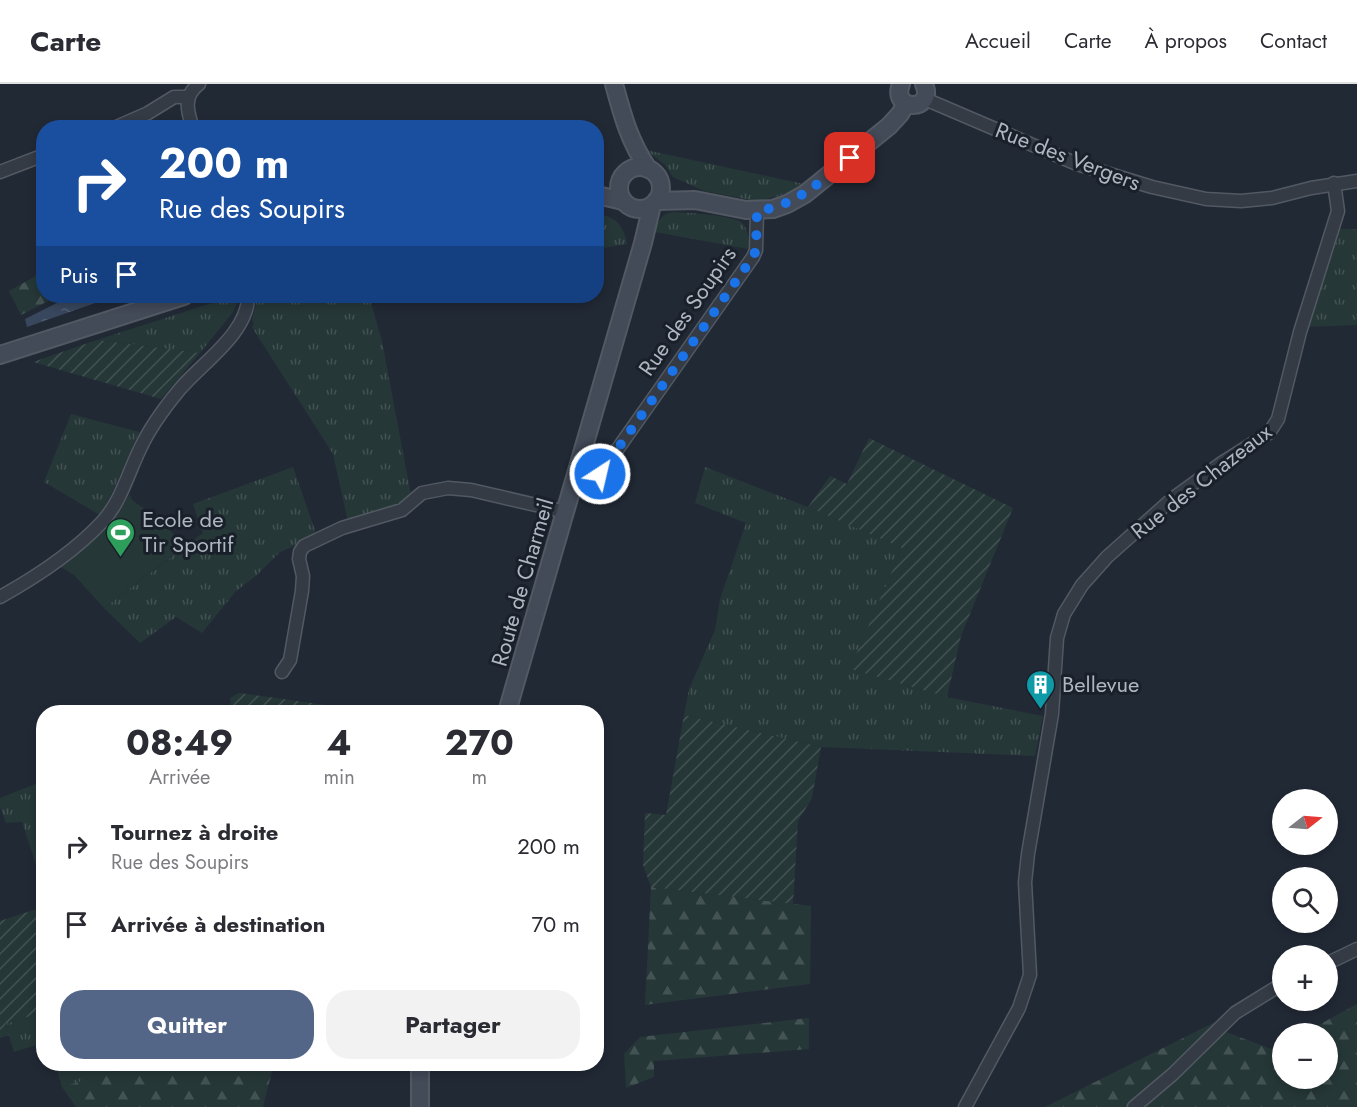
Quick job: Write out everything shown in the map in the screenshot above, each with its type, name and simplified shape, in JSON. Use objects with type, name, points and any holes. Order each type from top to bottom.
[{"type":"main road","points":[[614,84],[626,130],[637,152],[654,175],[661,191],[654,203]]},
{"type":"main road","points":[[900,84],[899,95],[906,104],[916,105],[924,91]]},
{"type":"main road","points":[[604,197],[642,209],[654,203],[695,200],[757,211],[787,204],[805,194],[890,126],[906,104]]},
{"type":"main road","points":[[626,130],[619,190],[627,204]]},
{"type":"main road","points":[[604,186],[638,167],[695,200]]},
{"type":"main road","name":"Route de Charmeil","points":[[509,705],[654,203]]},
{"type":"main road","name":"Route de Charmeil","points":[[627,204],[636,225],[638,257]]},
{"type":"main road","points":[[2,354],[161,303]]},
{"type":"main road","points":[[420,1071],[420,1107]]},
{"type":"street","points":[[191,120],[188,114],[188,98],[190,92],[199,84]]},
{"type":"street","name":"Rue des Vergers","points":[[924,91],[1077,164],[1174,192],[1241,201],[1272,198],[1334,183],[1357,180]]},
{"type":"street","points":[[132,120],[174,97],[188,98]]},
{"type":"street","points":[[0,172],[36,158]]},
{"type":"street","name":"Rue des Chazeaux","points":[[965,1107],[1019,1008],[1030,975],[1025,882],[1052,714],[1057,638],[1064,614],[1082,585],[1107,557],[1173,498],[1269,433],[1278,419],[1300,332],[1338,211],[1334,183]]},
{"type":"street","name":"Rue des Soupirs","points":[[577,474],[594,478],[600,474],[753,257],[756,250],[757,211]]},
{"type":"street","points":[[0,597],[52,564],[104,520],[118,498],[140,448],[155,423],[180,389],[235,332],[246,311],[247,303]]},
{"type":"street","points":[[282,672],[290,660],[302,591],[303,576],[299,559],[304,546],[342,528],[402,510],[422,493],[448,488],[471,490],[566,512]]},
{"type":"street","points":[[1338,959],[1357,950]]},
{"type":"street","points":[[1134,1107],[1173,1074],[1235,1013],[1272,990]]},
{"type":"green space","points":[[646,150],[804,184],[779,196],[761,200],[704,191],[673,177],[665,165]]},
{"type":"green space","points":[[675,212],[719,216],[741,222],[748,234],[748,249],[655,232],[661,218]]},
{"type":"green space","points":[[604,216],[618,223],[624,232],[627,244],[604,248]]},
{"type":"green space","points":[[1338,229],[1357,229],[1357,325],[1306,327]]},
{"type":"green space","points":[[36,276],[36,303],[44,303],[21,315],[9,291]]},
{"type":"green space","points":[[212,303],[237,303],[233,312],[200,353],[97,340]]},
{"type":"green space","points":[[256,303],[371,303],[382,341],[411,495],[403,506],[348,522],[333,454],[252,327],[254,324],[252,320]]},
{"type":"green space","points":[[97,340],[200,353],[161,399],[33,362]]},
{"type":"green space","points":[[71,414],[139,432],[100,515],[44,482]]},
{"type":"green space","points":[[869,438],[1013,508],[961,636],[947,697],[850,669],[902,548],[808,507],[830,476],[847,484]]},
{"type":"green space","points":[[293,467],[317,536],[280,552],[257,575],[235,592],[202,633],[176,617],[140,643],[104,608],[203,533],[193,504]]},
{"type":"green space","points":[[705,467],[808,507],[902,548],[851,669],[947,697],[1043,716],[1035,756],[821,747],[684,715],[689,689],[715,630],[720,599],[746,523],[695,503]]},
{"type":"green space","name":"Ecole de Tir Sportif","points":[[130,494],[132,500],[164,523],[184,547],[104,608],[74,575],[61,567],[113,519]]},
{"type":"green space","points":[[239,693],[325,705],[230,705],[230,698]]},
{"type":"green space","points":[[684,715],[821,747],[812,798],[798,821],[793,904],[651,887],[643,865],[645,813],[666,815]]},
{"type":"green space","points":[[36,784],[36,865],[22,822],[6,823],[0,807],[0,798]]},
{"type":"green space","points":[[651,887],[811,906],[810,984],[645,1005]]},
{"type":"green space","points":[[36,909],[36,1014],[5,1024],[9,1035],[0,1038],[0,921]]},
{"type":"green space","points":[[1357,1004],[1357,1107],[1045,1107],[1221,1019],[1226,1032],[1272,1049],[1272,1089],[1338,1089],[1338,1023],[1322,1023]]},
{"type":"green space","points":[[36,1014],[36,1045],[14,1052],[5,1024]]},
{"type":"green space","points":[[809,1018],[809,1049],[654,1061],[654,1077],[626,1088],[624,1054],[640,1037]]},
{"type":"green space","points":[[57,1071],[116,1071],[62,1087]]},
{"type":"green space","points":[[116,1071],[272,1071],[263,1107],[76,1107],[62,1087]]},
{"type":"water","points":[[57,303],[95,303],[27,327],[25,319]]},
{"type":"place","name":"Ecole de Tir Sportif","points":[[121,558]]},
{"type":"place","name":"Bellevue","points":[[1041,710]]},
{"type":"route","points":[[600,474],[753,257],[756,250],[757,211],[773,209],[805,194],[850,158]]}]
